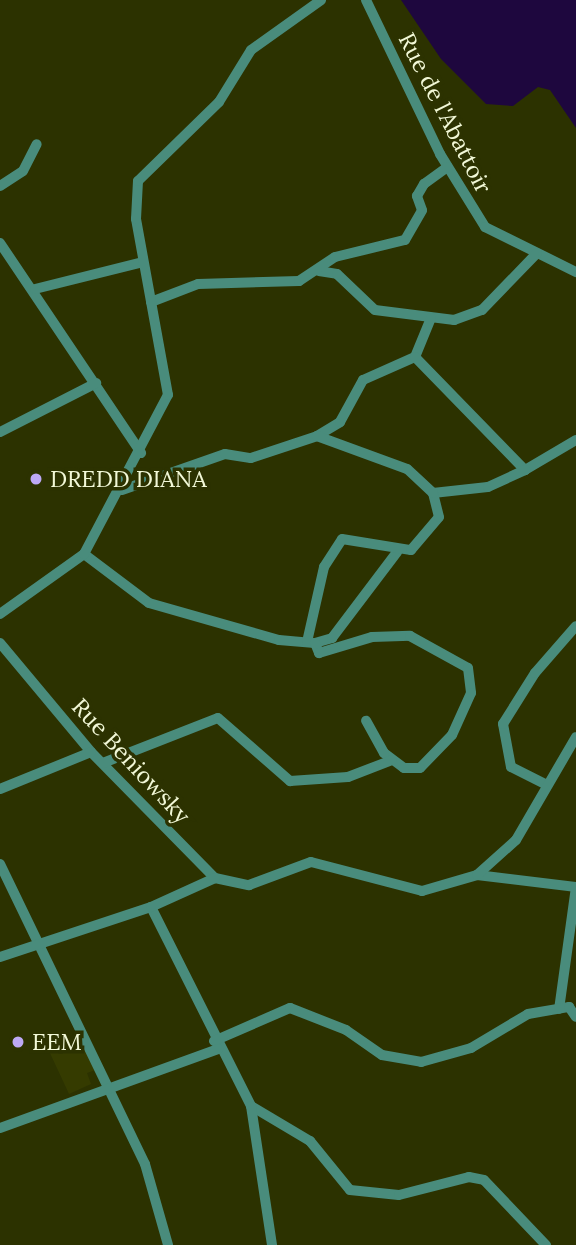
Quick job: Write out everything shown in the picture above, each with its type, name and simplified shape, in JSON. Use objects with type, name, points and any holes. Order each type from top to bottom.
[{"type":"street","points":[[0,614],[85,554],[122,490],[168,395],[143,262],[138,181],[219,102],[251,50],[321,0]]},
{"type":"street","name":"Rue de l'Abattoir","points":[[366,0],[447,167],[485,227],[576,272]]},
{"type":"street","points":[[0,186],[23,171],[37,144]]},
{"type":"street","points":[[151,302],[198,284],[299,281],[319,271],[335,257],[405,240],[422,210],[417,196],[424,184],[447,167]]},
{"type":"street","points":[[0,243],[35,289],[141,453]]},
{"type":"street","points":[[319,271],[337,274],[375,310],[431,318],[470,317],[537,253]]},
{"type":"street","points":[[35,289],[143,262]]},
{"type":"street","points":[[122,490],[225,454],[251,458],[317,436],[340,422],[363,380],[415,357],[431,318]]},
{"type":"street","points":[[415,357],[525,470]]},
{"type":"street","points":[[0,432],[96,383]]},
{"type":"street","points":[[103,763],[218,718],[290,781],[348,777],[392,760],[420,768],[452,735],[471,693],[468,668],[410,636],[372,638],[319,653],[311,642],[324,566],[342,539],[352,536],[397,552],[411,550],[432,531],[439,517],[433,493],[392,461],[317,436]]},
{"type":"street","points":[[433,493],[488,487],[525,470],[576,440]]},
{"type":"street","points":[[85,554],[149,603],[311,642],[332,638],[397,552]]},
{"type":"street","points":[[547,785],[510,767],[503,724],[535,673],[576,626]]},
{"type":"street","name":"Rue Beniowsky","points":[[0,643],[91,752],[215,878]]},
{"type":"street","points":[[366,720],[392,760]]},
{"type":"street","points":[[477,875],[516,840],[576,737]]},
{"type":"street","points":[[0,789],[91,752]]},
{"type":"street","points":[[0,957],[150,907],[215,878],[248,885],[311,862],[422,891],[477,875],[576,887],[559,1009]]},
{"type":"street","points":[[0,864],[44,943],[145,1164],[168,1245]]},
{"type":"street","points":[[150,907],[216,1045],[251,1106],[272,1245]]},
{"type":"street","points":[[0,1128],[111,1091],[216,1045],[290,1008],[346,1030],[382,1055],[421,1062],[471,1048],[528,1014],[569,1007],[576,1017]]},
{"type":"street","points":[[251,1106],[310,1141],[351,1190],[399,1195],[469,1177],[484,1180],[546,1245]]},
{"type":"shaded area","points":[[401,0],[576,0],[576,128],[550,90],[538,87],[513,106],[486,104],[441,59]]},
{"type":"shaded area","points":[[78,1037],[98,1069],[87,1073],[91,1084],[69,1094],[49,1051]]},
{"type":"place","name":"DREDD DIANA","points":[[36,479]]},
{"type":"place","name":"EEM","points":[[18,1042]]}]
